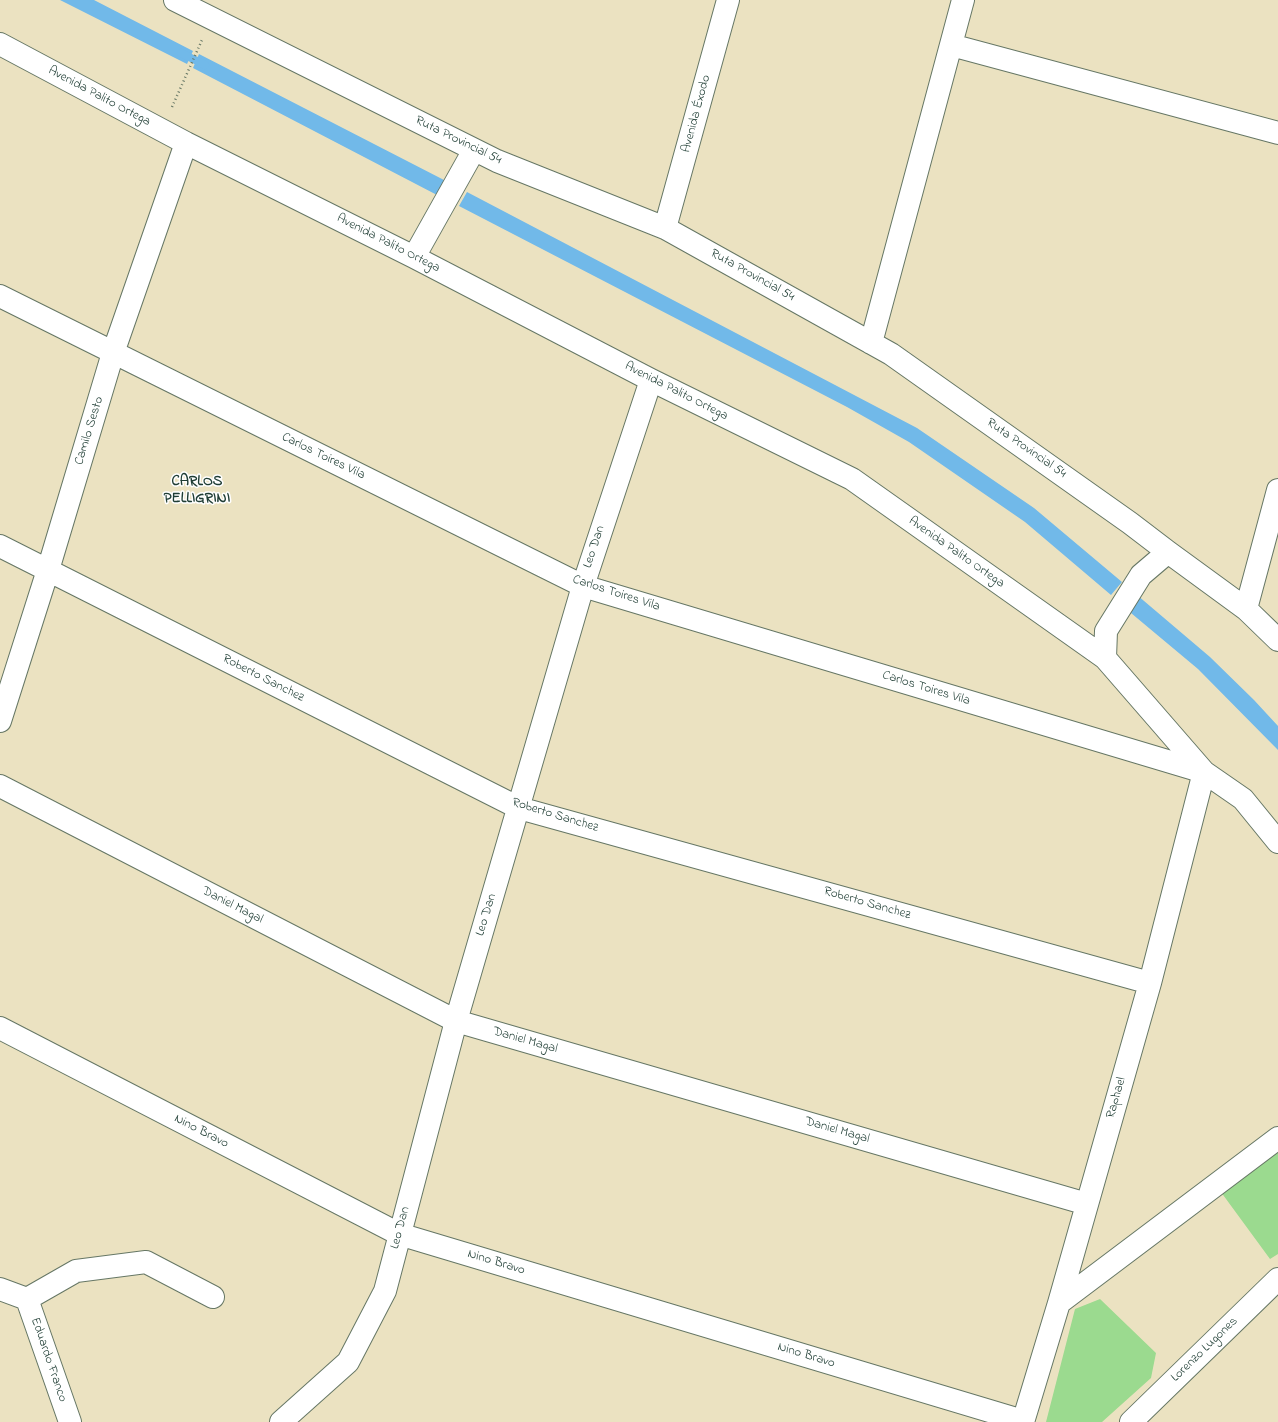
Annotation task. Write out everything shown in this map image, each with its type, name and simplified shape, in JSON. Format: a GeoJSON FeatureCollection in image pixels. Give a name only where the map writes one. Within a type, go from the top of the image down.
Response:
{"type":"FeatureCollection","features":[{"type":"Feature","properties":{"kind":"street","name":"Ruta Provincial 54"},"geometry":{"type":"LineString","coordinates":[[174,0],[497,161],[666,228],[891,354],[1111,509],[1246,609],[1278,640]]}},
{"type":"Feature","properties":{"kind":"street","name":"Avenida Éxodo"},"geometry":{"type":"LineString","coordinates":[[666,228],[728,0]]}},
{"type":"Feature","properties":{"kind":"street"},"geometry":{"type":"LineString","coordinates":[[871,343],[963,0]]}},
{"type":"Feature","properties":{"kind":"street","name":"Avenida Palito Ortega"},"geometry":{"type":"LineString","coordinates":[[0,44],[186,143],[414,257],[651,380],[852,479],[1105,658],[1204,772],[1243,799],[1278,842]]}},
{"type":"Feature","properties":{"kind":"street"},"geometry":{"type":"LineString","coordinates":[[951,45],[1278,133]]}},
{"type":"Feature","properties":{"kind":"street","name":"Camilo Sesto"},"geometry":{"type":"LineString","coordinates":[[0,721],[114,354],[186,143]]}},
{"type":"Feature","properties":{"kind":"street"},"geometry":{"type":"LineString","coordinates":[[414,257],[474,150]]}},
{"type":"Feature","properties":{"kind":"street","name":"Carlos Toires Vila"},"geometry":{"type":"LineString","coordinates":[[0,296],[583,586],[1204,772]]}},
{"type":"Feature","properties":{"kind":"street","name":"Leo Dan"},"geometry":{"type":"LineString","coordinates":[[281,1422],[348,1362],[385,1291],[456,1020],[583,586],[651,380]]}},
{"type":"Feature","properties":{"kind":"street"},"geometry":{"type":"LineString","coordinates":[[1246,609],[1278,490]]}},
{"type":"Feature","properties":{"kind":"street","name":"Roberto Sanchez"},"geometry":{"type":"LineString","coordinates":[[0,546],[519,808],[1150,983]]}},
{"type":"Feature","properties":{"kind":"street"},"geometry":{"type":"LineString","coordinates":[[1105,658],[1106,631],[1141,575],[1168,552]]}},
{"type":"Feature","properties":{"kind":"street","name":"Raphael"},"geometry":{"type":"LineString","coordinates":[[1023,1421],[1059,1303],[1150,983],[1204,772]]}},
{"type":"Feature","properties":{"kind":"street","name":"Daniel Magal"},"geometry":{"type":"LineString","coordinates":[[0,786],[456,1020],[1087,1204]]}},
{"type":"Feature","properties":{"kind":"street","name":"Nino Bravo"},"geometry":{"type":"LineString","coordinates":[[0,1028],[399,1234],[1023,1421]]}},
{"type":"Feature","properties":{"kind":"street"},"geometry":{"type":"LineString","coordinates":[[1059,1303],[1278,1138]]}},
{"type":"Feature","properties":{"kind":"street"},"geometry":{"type":"LineString","coordinates":[[0,1289],[27,1299],[76,1271],[146,1262],[213,1297]]}},
{"type":"Feature","properties":{"kind":"street","name":"Lorenzo Lugones"},"geometry":{"type":"LineString","coordinates":[[1139,1419],[1278,1279]]}},
{"type":"Feature","properties":{"kind":"street","name":"Eduardo Franco"},"geometry":{"type":"LineString","coordinates":[[27,1299],[70,1422]]}},
{"type":"Feature","properties":{"kind":"path"},"geometry":{"type":"LineString","coordinates":[[177,94],[201,43]]}},
{"type":"Feature","properties":{"kind":"green space"},"geometry":{"type":"Polygon","coordinates":[[[1278,1144],[1278,1254],[1270,1259],[1218,1188],[1278,1144]]]}},
{"type":"Feature","properties":{"kind":"green space"},"geometry":{"type":"Polygon","coordinates":[[[1100,1299],[1156,1353],[1151,1378],[1102,1422],[1046,1422],[1075,1309],[1100,1299]]]}},
{"type":"Feature","properties":{"kind":"water"},"geometry":{"type":"Polygon","coordinates":[[[60,0],[94,0],[193,51],[187,64],[60,0]]]}},
{"type":"Feature","properties":{"kind":"water"},"geometry":{"type":"Polygon","coordinates":[[[199,54],[444,180],[437,195],[193,68],[199,54]]]}},
{"type":"Feature","properties":{"kind":"water"},"geometry":{"type":"Polygon","coordinates":[[[467,192],[917,428],[1034,508],[1122,582],[1111,595],[1025,522],[909,442],[847,407],[459,206],[467,192]]]}},
{"type":"Feature","properties":{"kind":"water"},"geometry":{"type":"Polygon","coordinates":[[[1137,595],[1210,657],[1278,726],[1278,750],[1198,669],[1125,608],[1137,595]]]}},
{"type":"Feature","properties":{"kind":"waterway"},"geometry":{"type":"LineString","coordinates":[[181,53],[205,65]]}},
{"type":"Feature","properties":{"kind":"district","name":"CARLOS PELLIGRINI"},"geometry":{"type":"Point","coordinates":[197,492]}}]}
